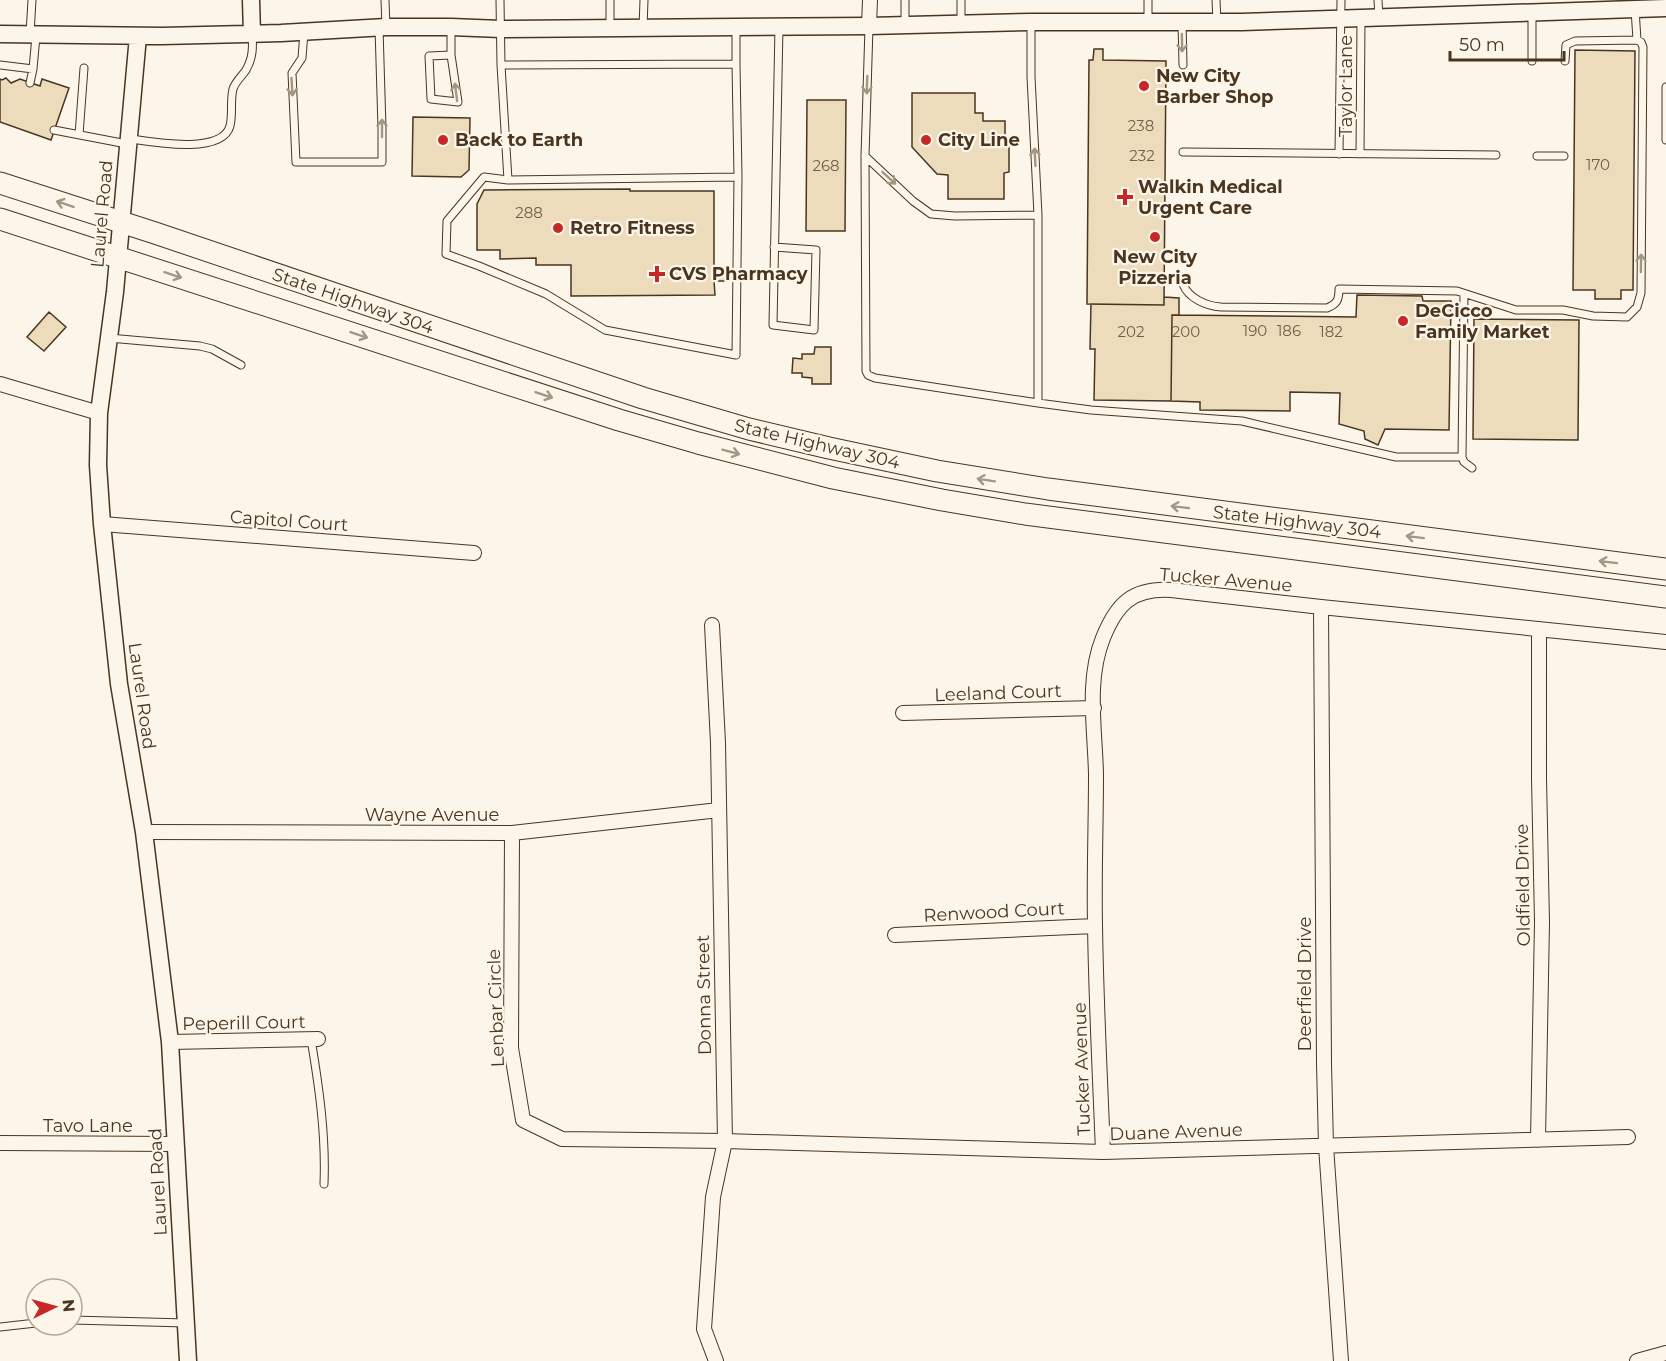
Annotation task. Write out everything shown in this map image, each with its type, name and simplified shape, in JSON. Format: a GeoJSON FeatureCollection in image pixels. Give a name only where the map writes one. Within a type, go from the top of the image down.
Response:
{"type":"FeatureCollection","features":[{"type":"Feature","properties":{"kind":"main road","name":"State Highway 304"},"geometry":{"type":"LineString","coordinates":[[0,183],[643,398],[749,429],[857,455],[956,475],[1067,492],[1666,569]]}},
{"type":"Feature","properties":{"kind":"main road","name":"State Highway 304"},"geometry":{"type":"LineString","coordinates":[[0,219],[628,423],[725,451],[833,478],[924,497],[1025,514],[1666,597]]}},
{"type":"Feature","properties":{"kind":"street"},"geometry":{"type":"LineString","coordinates":[[251,0],[252,34]]}},
{"type":"Feature","properties":{"kind":"street"},"geometry":{"type":"LineString","coordinates":[[869,26],[870,0]]}},
{"type":"Feature","properties":{"kind":"street"},"geometry":{"type":"LineString","coordinates":[[0,34],[138,36],[451,27],[501,29],[869,26],[1031,22],[1217,22],[1361,19],[1531,7],[1666,8]]}},
{"type":"Feature","properties":{"kind":"street","name":"Laurel Road"},"geometry":{"type":"LineString","coordinates":[[138,36],[118,257],[99,413],[98,465],[118,684],[144,832],[170,1042],[188,1361]]}},
{"type":"Feature","properties":{"kind":"street"},"geometry":{"type":"LineString","coordinates":[[0,384],[99,413]]}},
{"type":"Feature","properties":{"kind":"street","name":"Capitol Court"},"geometry":{"type":"LineString","coordinates":[[102,524],[474,553]]}},
{"type":"Feature","properties":{"kind":"street","name":"Tucker Avenue"},"geometry":{"type":"LineString","coordinates":[[1103,1152],[1095,926],[1095,671],[1103,639],[1122,605],[1137,594],[1171,590],[1666,642]]}},
{"type":"Feature","properties":{"kind":"street","name":"Deerfield Drive"},"geometry":{"type":"LineString","coordinates":[[1321,607],[1323,1052],[1326,1146],[1341,1361]]}},
{"type":"Feature","properties":{"kind":"street","name":"Donna Street"},"geometry":{"type":"LineString","coordinates":[[712,626],[718,743],[725,1141],[713,1197],[704,1329],[716,1361]]}},
{"type":"Feature","properties":{"kind":"street","name":"Oldfield Drive"},"geometry":{"type":"LineString","coordinates":[[1538,1140],[1542,922],[1539,629]]}},
{"type":"Feature","properties":{"kind":"street","name":"Leeland Court"},"geometry":{"type":"LineString","coordinates":[[903,713],[1094,708]]}},
{"type":"Feature","properties":{"kind":"street","name":"Wayne Avenue"},"geometry":{"type":"LineString","coordinates":[[144,832],[512,833],[719,810]]}},
{"type":"Feature","properties":{"kind":"street","name":"Lenbar Circle"},"geometry":{"type":"LineString","coordinates":[[512,833],[511,1048],[523,1120],[562,1139],[725,1141]]}},
{"type":"Feature","properties":{"kind":"street","name":"Renwood Court"},"geometry":{"type":"LineString","coordinates":[[895,935],[1095,926]]}},
{"type":"Feature","properties":{"kind":"street","name":"Peperill Court"},"geometry":{"type":"LineString","coordinates":[[170,1042],[314,1039]]}},
{"type":"Feature","properties":{"kind":"street","name":"Duane Avenue"},"geometry":{"type":"LineString","coordinates":[[725,1141],[1103,1152],[1628,1137]]}},
{"type":"Feature","properties":{"kind":"street","name":"Tavo Lane"},"geometry":{"type":"LineString","coordinates":[[0,1143],[176,1144]]}},
{"type":"Feature","properties":{"kind":"street"},"geometry":{"type":"LineString","coordinates":[[1637,1361],[1666,1353]]}},
{"type":"Feature","properties":{"kind":"lane"},"geometry":{"type":"LineString","coordinates":[[30,83],[33,69],[32,0]]}},
{"type":"Feature","properties":{"kind":"lane"},"geometry":{"type":"LineString","coordinates":[[304,32],[302,58],[292,73],[296,162],[382,162],[382,28],[385,0]]}},
{"type":"Feature","properties":{"kind":"lane"},"geometry":{"type":"LineString","coordinates":[[500,0],[501,65],[508,180]]}},
{"type":"Feature","properties":{"kind":"lane"},"geometry":{"type":"LineString","coordinates":[[610,0],[610,28]]}},
{"type":"Feature","properties":{"kind":"lane"},"geometry":{"type":"LineString","coordinates":[[643,28],[644,0]]}},
{"type":"Feature","properties":{"kind":"lane"},"geometry":{"type":"LineString","coordinates":[[905,0],[905,25]]}},
{"type":"Feature","properties":{"kind":"lane"},"geometry":{"type":"LineString","coordinates":[[961,0],[961,24]]}},
{"type":"Feature","properties":{"kind":"lane"},"geometry":{"type":"LineString","coordinates":[[1148,0],[1149,21]]}},
{"type":"Feature","properties":{"kind":"lane"},"geometry":{"type":"LineString","coordinates":[[1216,0],[1217,22]]}},
{"type":"Feature","properties":{"kind":"lane","name":"Taylor Lane"},"geometry":{"type":"LineString","coordinates":[[1339,154],[1341,0]]}},
{"type":"Feature","properties":{"kind":"lane"},"geometry":{"type":"LineString","coordinates":[[1378,0],[1379,18]]}},
{"type":"Feature","properties":{"kind":"lane"},"geometry":{"type":"LineString","coordinates":[[1624,6],[1636,39]]}},
{"type":"Feature","properties":{"kind":"lane"},"geometry":{"type":"LineString","coordinates":[[1531,7],[1532,61]]}},
{"type":"Feature","properties":{"kind":"lane","name":"Taylor Lane"},"geometry":{"type":"LineString","coordinates":[[1360,154],[1361,19]]}},
{"type":"Feature","properties":{"kind":"lane"},"geometry":{"type":"LineString","coordinates":[[1031,22],[1031,77],[1038,215],[1038,403]]}},
{"type":"Feature","properties":{"kind":"lane"},"geometry":{"type":"LineString","coordinates":[[1182,22],[1183,64]]}},
{"type":"Feature","properties":{"kind":"lane"},"geometry":{"type":"LineString","coordinates":[[869,26],[865,156],[866,371],[868,375],[875,378],[1091,410],[1242,421],[1396,457],[1462,457]]}},
{"type":"Feature","properties":{"kind":"lane"},"geometry":{"type":"LineString","coordinates":[[451,27],[451,55],[458,102],[431,99],[429,56],[451,55]]}},
{"type":"Feature","properties":{"kind":"lane"},"geometry":{"type":"LineString","coordinates":[[736,27],[738,177],[736,355],[605,330],[546,294],[446,254],[447,221],[484,177],[508,180],[738,177]]}},
{"type":"Feature","properties":{"kind":"lane"},"geometry":{"type":"LineString","coordinates":[[774,247],[816,250],[814,330],[773,325],[774,247],[779,27]]}},
{"type":"Feature","properties":{"kind":"lane"},"geometry":{"type":"LineString","coordinates":[[54,130],[79,135],[184,146],[219,138],[227,132],[230,125],[233,87],[247,68],[253,52],[252,34]]}},
{"type":"Feature","properties":{"kind":"lane"},"geometry":{"type":"LineString","coordinates":[[1183,284],[1185,290],[1205,304],[1221,307],[1327,308],[1338,301],[1339,289],[1457,291],[1516,310],[1563,310],[1593,316],[1628,316],[1637,307],[1641,293],[1643,47],[1636,39],[1575,40],[1566,45],[1565,61]]}},
{"type":"Feature","properties":{"kind":"lane"},"geometry":{"type":"LineString","coordinates":[[501,65],[736,64]]}},
{"type":"Feature","properties":{"kind":"lane"},"geometry":{"type":"LineString","coordinates":[[0,65],[33,69]]}},
{"type":"Feature","properties":{"kind":"lane"},"geometry":{"type":"LineString","coordinates":[[79,135],[84,68]]}},
{"type":"Feature","properties":{"kind":"lane"},"geometry":{"type":"LineString","coordinates":[[1666,87],[1666,140]]}},
{"type":"Feature","properties":{"kind":"lane"},"geometry":{"type":"LineString","coordinates":[[1183,152],[1496,155]]}},
{"type":"Feature","properties":{"kind":"lane"},"geometry":{"type":"LineString","coordinates":[[865,156],[913,201],[931,214],[999,217],[1038,215]]}},
{"type":"Feature","properties":{"kind":"lane"},"geometry":{"type":"LineString","coordinates":[[1537,156],[1564,156]]}},
{"type":"Feature","properties":{"kind":"lane"},"geometry":{"type":"LineString","coordinates":[[1464,294],[1462,457],[1464,462],[1472,468]]}},
{"type":"Feature","properties":{"kind":"lane"},"geometry":{"type":"LineString","coordinates":[[109,338],[200,345],[241,365]]}},
{"type":"Feature","properties":{"kind":"lane"},"geometry":{"type":"LineString","coordinates":[[314,1039],[321,1097],[325,1156],[324,1184]]}},
{"type":"Feature","properties":{"kind":"lane"},"geometry":{"type":"LineString","coordinates":[[84,1320],[186,1323]]}},
{"type":"Feature","properties":{"kind":"lane"},"geometry":{"type":"LineString","coordinates":[[0,1327],[24,1324]]}},
{"type":"Feature","properties":{"kind":"building"},"geometry":{"type":"Polygon","coordinates":[[[1094,49],[1103,49],[1103,60],[1166,61],[1164,305],[1087,304],[1089,60],[1093,60],[1094,49]]]}},
{"type":"Feature","properties":{"kind":"building"},"geometry":{"type":"Polygon","coordinates":[[[1575,50],[1635,51],[1633,290],[1621,290],[1621,299],[1595,299],[1595,290],[1573,290],[1575,50]]]}},
{"type":"Feature","properties":{"kind":"building"},"geometry":{"type":"Polygon","coordinates":[[[6,78],[11,83],[20,79],[40,86],[42,79],[69,88],[51,140],[0,122],[0,79],[6,78]]]}},
{"type":"Feature","properties":{"kind":"building"},"geometry":{"type":"Polygon","coordinates":[[[912,93],[975,93],[975,113],[983,113],[983,121],[1005,121],[1005,147],[1009,147],[1009,172],[1004,173],[1004,199],[948,199],[948,175],[937,174],[912,147],[912,93]]]}},
{"type":"Feature","properties":{"kind":"building"},"geometry":{"type":"Polygon","coordinates":[[[807,100],[846,100],[845,231],[806,231],[807,100]]]}},
{"type":"Feature","properties":{"kind":"building"},"geometry":{"type":"Polygon","coordinates":[[[413,117],[470,118],[469,170],[461,177],[412,176],[413,117]]]}},
{"type":"Feature","properties":{"kind":"building"},"geometry":{"type":"Polygon","coordinates":[[[630,189],[630,191],[714,191],[714,269],[725,269],[725,281],[714,281],[715,295],[571,296],[571,265],[536,265],[536,258],[500,259],[500,250],[477,250],[477,204],[484,190],[630,189]]]}},
{"type":"Feature","properties":{"kind":"building"},"geometry":{"type":"Polygon","coordinates":[[[1357,295],[1422,296],[1423,301],[1451,301],[1449,430],[1385,429],[1378,445],[1365,439],[1364,431],[1339,424],[1340,393],[1290,392],[1290,411],[1200,410],[1200,402],[1171,401],[1172,315],[1356,317],[1357,295]]]}},
{"type":"Feature","properties":{"kind":"building"},"geometry":{"type":"Polygon","coordinates":[[[1164,297],[1179,298],[1179,315],[1172,315],[1171,401],[1094,400],[1095,349],[1090,349],[1091,304],[1164,305],[1164,297]]]}},
{"type":"Feature","properties":{"kind":"building"},"geometry":{"type":"Polygon","coordinates":[[[49,312],[66,327],[44,351],[27,337],[49,312]]]}},
{"type":"Feature","properties":{"kind":"building"},"geometry":{"type":"Polygon","coordinates":[[[1474,319],[1579,320],[1578,440],[1473,439],[1474,319]]]}},
{"type":"Feature","properties":{"kind":"building"},"geometry":{"type":"Polygon","coordinates":[[[815,347],[831,347],[831,384],[812,384],[812,378],[802,377],[802,373],[792,373],[793,358],[802,359],[802,354],[814,354],[815,347]]]}},
{"type":"Feature","properties":{"kind":"place","name":"New City Barber Shop"},"geometry":{"type":"Point","coordinates":[1144,86]}},
{"type":"Feature","properties":{"kind":"place","name":"Back to Earth"},"geometry":{"type":"Point","coordinates":[443,140]}},
{"type":"Feature","properties":{"kind":"place","name":"City Line"},"geometry":{"type":"Point","coordinates":[926,140]}},
{"type":"Feature","properties":{"kind":"place","name":"Walkin Medical Urgent Care"},"geometry":{"type":"Point","coordinates":[1125,197]}},
{"type":"Feature","properties":{"kind":"place","name":"Retro Fitness"},"geometry":{"type":"Point","coordinates":[558,228]}},
{"type":"Feature","properties":{"kind":"place","name":"New City Pizzeria"},"geometry":{"type":"Point","coordinates":[1155,237]}},
{"type":"Feature","properties":{"kind":"place","name":"CVS Pharmacy"},"geometry":{"type":"Point","coordinates":[657,274]}},
{"type":"Feature","properties":{"kind":"place","name":"DeCicco Family Market"},"geometry":{"type":"Point","coordinates":[1403,321]}}]}
